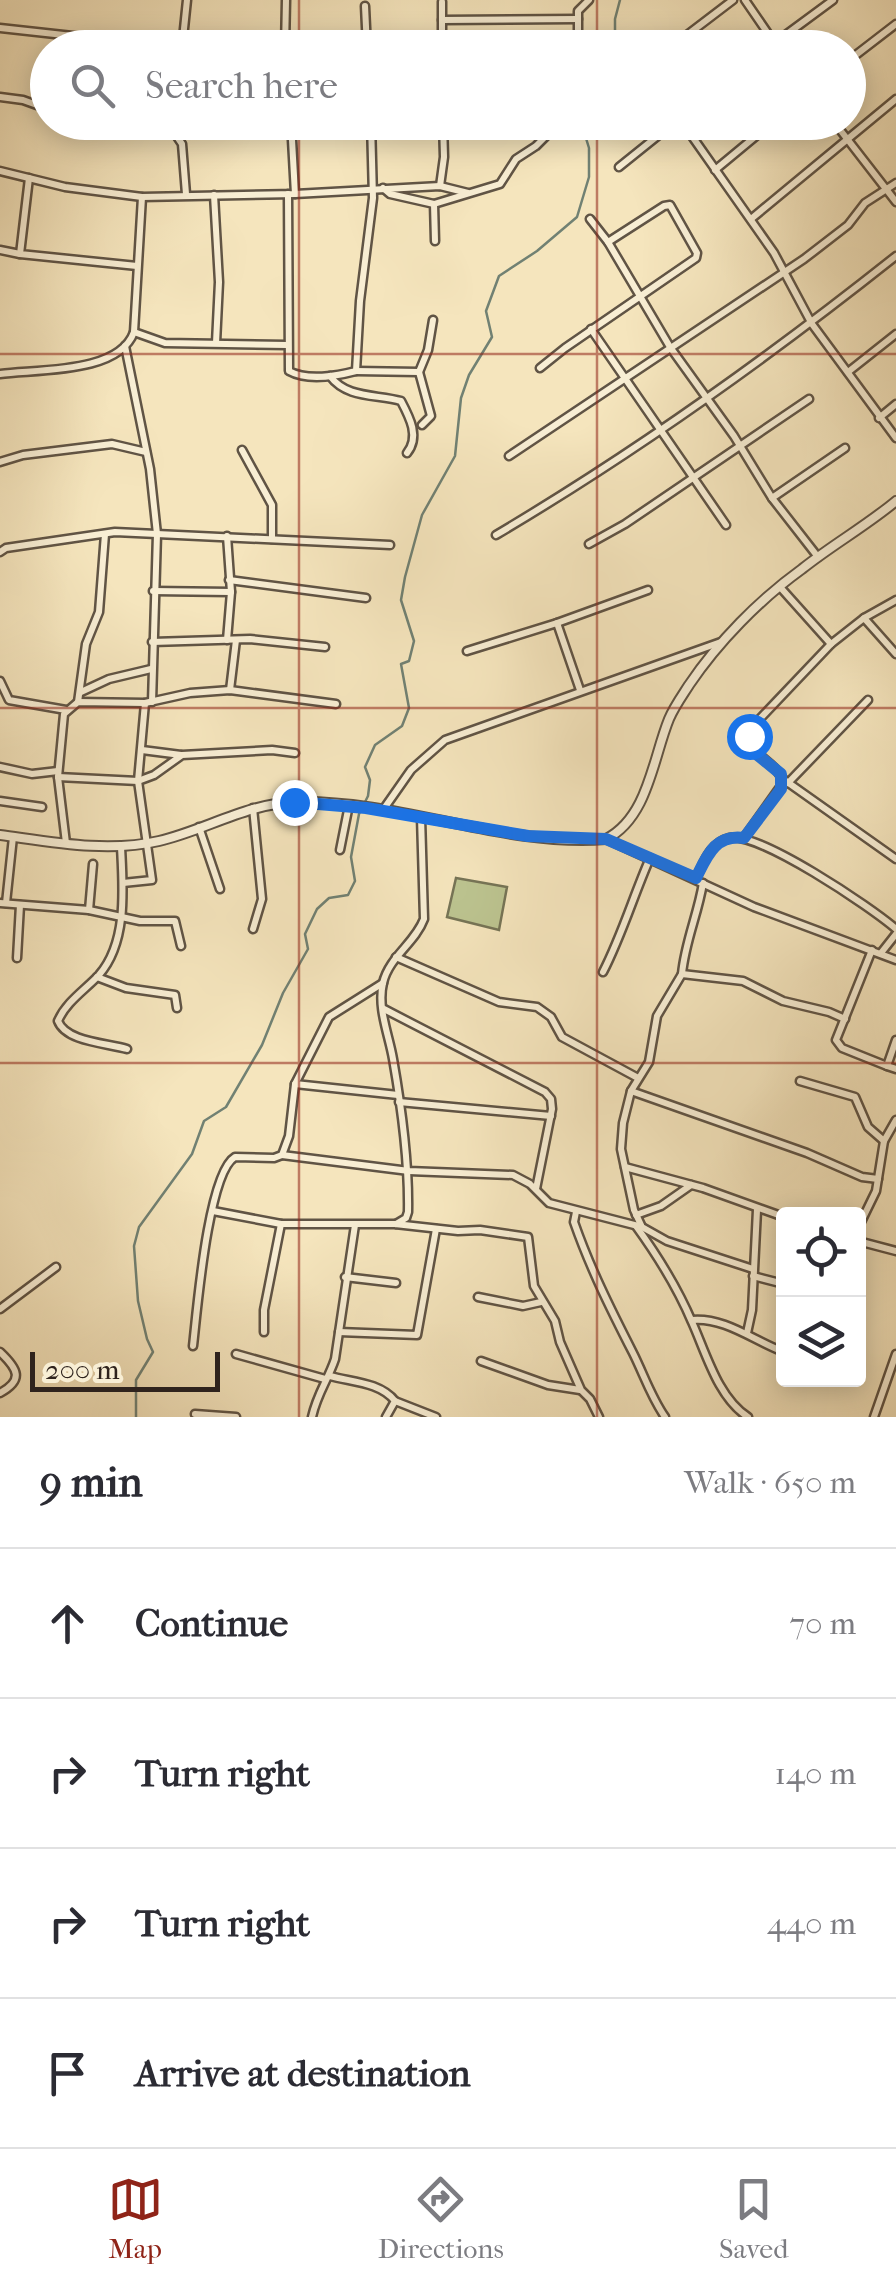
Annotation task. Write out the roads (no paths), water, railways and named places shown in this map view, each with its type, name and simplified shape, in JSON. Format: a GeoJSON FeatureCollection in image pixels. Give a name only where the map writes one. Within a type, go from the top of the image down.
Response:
{"type":"FeatureCollection","features":[{"type":"Feature","properties":{"kind":"street"},"geometry":{"type":"LineString","coordinates":[[184,30],[187,0]]}},
{"type":"Feature","properties":{"kind":"street"},"geometry":{"type":"LineString","coordinates":[[284,30],[286,0]]}},
{"type":"Feature","properties":{"kind":"street"},"geometry":{"type":"LineString","coordinates":[[578,30],[581,5],[589,0]]}},
{"type":"Feature","properties":{"kind":"street"},"geometry":{"type":"LineString","coordinates":[[694,30],[733,0]]}},
{"type":"Feature","properties":{"kind":"street"},"geometry":{"type":"LineString","coordinates":[[745,0],[764,30]]}},
{"type":"Feature","properties":{"kind":"street"},"geometry":{"type":"LineString","coordinates":[[795,30],[833,0]]}},
{"type":"Feature","properties":{"kind":"street"},"geometry":{"type":"LineString","coordinates":[[442,2],[442,30]]}},
{"type":"Feature","properties":{"kind":"street"},"geometry":{"type":"LineString","coordinates":[[365,6],[366,30]]}},
{"type":"Feature","properties":{"kind":"street"},"geometry":{"type":"LineString","coordinates":[[442,20],[578,19]]}},
{"type":"Feature","properties":{"kind":"street"},"geometry":{"type":"LineString","coordinates":[[866,48],[896,24]]}},
{"type":"Feature","properties":{"kind":"street"},"geometry":{"type":"LineString","coordinates":[[0,28],[30,31]]}},
{"type":"Feature","properties":{"kind":"street"},"geometry":{"type":"LineString","coordinates":[[0,97],[30,103]]}},
{"type":"Feature","properties":{"kind":"street"},"geometry":{"type":"LineString","coordinates":[[866,122],[896,99]]}},
{"type":"Feature","properties":{"kind":"street"},"geometry":{"type":"LineString","coordinates":[[179,140],[186,155],[186,194]]}},
{"type":"Feature","properties":{"kind":"street"},"geometry":{"type":"LineString","coordinates":[[291,140],[288,368],[292,373],[330,376],[356,371],[419,372]]}},
{"type":"Feature","properties":{"kind":"street"},"geometry":{"type":"LineString","coordinates":[[356,371],[360,301],[373,198],[378,187],[372,140]]}},
{"type":"Feature","properties":{"kind":"street"},"geometry":{"type":"LineString","coordinates":[[440,186],[444,140]]}},
{"type":"Feature","properties":{"kind":"street"},"geometry":{"type":"LineString","coordinates":[[378,187],[390,194],[434,204],[489,189],[500,184],[516,159],[542,140]]}},
{"type":"Feature","properties":{"kind":"street"},"geometry":{"type":"LineString","coordinates":[[620,167],[655,140]]}},
{"type":"Feature","properties":{"kind":"street"},"geometry":{"type":"LineString","coordinates":[[692,140],[751,219],[812,324],[896,438]]}},
{"type":"Feature","properties":{"kind":"street"},"geometry":{"type":"LineString","coordinates":[[714,170],[750,140]]}},
{"type":"Feature","properties":{"kind":"street"},"geometry":{"type":"LineString","coordinates":[[751,219],[843,140]]}},
{"type":"Feature","properties":{"kind":"street"},"geometry":{"type":"LineString","coordinates":[[845,140],[896,202]]}},
{"type":"Feature","properties":{"kind":"street"},"geometry":{"type":"LineString","coordinates":[[0,171],[65,187],[142,197],[440,186],[468,192]]}},
{"type":"Feature","properties":{"kind":"street"},"geometry":{"type":"LineString","coordinates":[[20,254],[29,178]]}},
{"type":"Feature","properties":{"kind":"street"},"geometry":{"type":"LineString","coordinates":[[508,456],[784,273],[848,225],[865,203],[896,182]]}},
{"type":"Feature","properties":{"kind":"street"},"geometry":{"type":"LineString","coordinates":[[373,198],[402,187]]}},
{"type":"Feature","properties":{"kind":"street"},"geometry":{"type":"LineString","coordinates":[[214,194],[219,282],[216,344]]}},
{"type":"Feature","properties":{"kind":"street"},"geometry":{"type":"LineString","coordinates":[[123,884],[152,882],[138,780],[152,669],[157,534],[128,344],[134,332],[142,197]]}},
{"type":"Feature","properties":{"kind":"street"},"geometry":{"type":"LineString","coordinates":[[434,204],[435,241]]}},
{"type":"Feature","properties":{"kind":"street"},"geometry":{"type":"LineString","coordinates":[[540,368],[696,258],[696,248],[670,206],[664,206],[608,242]]}},
{"type":"Feature","properties":{"kind":"street"},"geometry":{"type":"LineString","coordinates":[[590,219],[608,242],[670,347],[772,498],[818,557]]}},
{"type":"Feature","properties":{"kind":"street"},"geometry":{"type":"LineString","coordinates":[[0,250],[137,266]]}},
{"type":"Feature","properties":{"kind":"street"},"geometry":{"type":"LineString","coordinates":[[496,535],[567,493],[812,324],[896,256]]}},
{"type":"Feature","properties":{"kind":"street"},"geometry":{"type":"LineString","coordinates":[[422,425],[430,416],[430,409],[419,372],[433,320]]}},
{"type":"Feature","properties":{"kind":"street"},"geometry":{"type":"LineString","coordinates":[[592,329],[726,525]]}},
{"type":"Feature","properties":{"kind":"street"},"geometry":{"type":"LineString","coordinates":[[134,332],[165,342],[288,345]]}},
{"type":"Feature","properties":{"kind":"street"},"geometry":{"type":"LineString","coordinates":[[848,372],[896,334]]}},
{"type":"Feature","properties":{"kind":"street"},"geometry":{"type":"LineString","coordinates":[[0,374],[96,363],[128,344],[148,339]]}},
{"type":"Feature","properties":{"kind":"street"},"geometry":{"type":"LineString","coordinates":[[330,376],[342,387],[365,396],[402,403],[414,436],[408,453]]}},
{"type":"Feature","properties":{"kind":"street"},"geometry":{"type":"LineString","coordinates":[[589,544],[808,399]]}},
{"type":"Feature","properties":{"kind":"street"},"geometry":{"type":"LineString","coordinates":[[878,418],[896,404]]}},
{"type":"Feature","properties":{"kind":"street"},"geometry":{"type":"LineString","coordinates":[[0,462],[24,455],[112,444],[146,452]]}},
{"type":"Feature","properties":{"kind":"street"},"geometry":{"type":"LineString","coordinates":[[772,498],[845,448]]}},
{"type":"Feature","properties":{"kind":"street"},"geometry":{"type":"LineString","coordinates":[[242,450],[272,505],[272,538]]}},
{"type":"Feature","properties":{"kind":"street"},"geometry":{"type":"LineString","coordinates":[[606,839],[617,834],[632,816],[643,797],[674,709],[724,641],[780,587],[896,501]]}},
{"type":"Feature","properties":{"kind":"street"},"geometry":{"type":"LineString","coordinates":[[2,548],[104,534],[227,536],[390,546]]}},
{"type":"Feature","properties":{"kind":"street"},"geometry":{"type":"LineString","coordinates":[[79,697],[86,644],[99,612],[104,534]]}},
{"type":"Feature","properties":{"kind":"street"},"geometry":{"type":"LineString","coordinates":[[227,536],[230,690]]}},
{"type":"Feature","properties":{"kind":"street"},"geometry":{"type":"LineString","coordinates":[[228,580],[366,598]]}},
{"type":"Feature","properties":{"kind":"street"},"geometry":{"type":"LineString","coordinates":[[780,587],[832,644]]}},
{"type":"Feature","properties":{"kind":"street"},"geometry":{"type":"LineString","coordinates":[[467,651],[648,590]]}},
{"type":"Feature","properties":{"kind":"street"},"geometry":{"type":"LineString","coordinates":[[154,591],[231,592]]}},
{"type":"Feature","properties":{"kind":"street"},"geometry":{"type":"LineString","coordinates":[[896,600],[864,618],[832,644],[750,732],[754,752],[785,780],[896,859]]}},
{"type":"Feature","properties":{"kind":"street"},"geometry":{"type":"LineString","coordinates":[[864,618],[896,654]]}},
{"type":"Feature","properties":{"kind":"street"},"geometry":{"type":"LineString","coordinates":[[557,623],[580,690]]}},
{"type":"Feature","properties":{"kind":"street"},"geometry":{"type":"LineString","coordinates":[[152,642],[267,640],[324,647]]}},
{"type":"Feature","properties":{"kind":"street"},"geometry":{"type":"LineString","coordinates":[[382,811],[411,770],[445,740],[724,641]]}},
{"type":"Feature","properties":{"kind":"street"},"geometry":{"type":"LineString","coordinates":[[66,843],[58,774],[66,710],[109,679],[152,669]]}},
{"type":"Feature","properties":{"kind":"street"},"geometry":{"type":"LineString","coordinates":[[0,681],[9,700],[66,710]]}},
{"type":"Feature","properties":{"kind":"street"},"geometry":{"type":"LineString","coordinates":[[79,697],[148,703],[190,693],[230,690],[336,704]]}},
{"type":"Feature","properties":{"kind":"street"},"geometry":{"type":"LineString","coordinates":[[744,838],[785,780],[868,700]]}},
{"type":"Feature","properties":{"kind":"street"},"geometry":{"type":"LineString","coordinates":[[142,750],[182,755],[272,750],[295,753]]}},
{"type":"Feature","properties":{"kind":"street"},"geometry":{"type":"LineString","coordinates":[[0,767],[32,774],[138,780],[154,775],[182,755]]}},
{"type":"Feature","properties":{"kind":"street"},"geometry":{"type":"LineString","coordinates":[[0,801],[42,806]]}},
{"type":"Feature","properties":{"kind":"street"},"geometry":{"type":"LineString","coordinates":[[0,836],[122,847],[149,843],[253,808],[294,802],[358,807],[528,836],[606,839],[754,907],[896,960]]}},
{"type":"Feature","properties":{"kind":"street"},"geometry":{"type":"LineString","coordinates":[[340,850],[358,807]]}},
{"type":"Feature","properties":{"kind":"street"},"geometry":{"type":"LineString","coordinates":[[253,808],[262,899],[253,929]]}},
{"type":"Feature","properties":{"kind":"street"},"geometry":{"type":"LineString","coordinates":[[396,1224],[408,1212],[409,1171],[383,1009],[383,983],[396,957],[420,930],[424,919],[421,817]]}},
{"type":"Feature","properties":{"kind":"street"},"geometry":{"type":"LineString","coordinates":[[199,827],[220,889]]}},
{"type":"Feature","properties":{"kind":"street"},"geometry":{"type":"LineString","coordinates":[[14,837],[3,903],[88,910],[140,922],[174,921],[181,946]]}},
{"type":"Feature","properties":{"kind":"street"},"geometry":{"type":"LineString","coordinates":[[748,1417],[735,1407],[715,1374],[692,1320],[634,1225],[621,1135],[631,1092],[650,1062],[657,1016],[682,974],[685,947],[699,908],[700,880],[714,846],[731,837],[744,838],[792,861],[896,931],[881,953]]}},
{"type":"Feature","properties":{"kind":"street"},"geometry":{"type":"LineString","coordinates":[[122,847],[121,917],[112,952],[97,976],[64,1008],[58,1026],[71,1035],[127,1049]]}},
{"type":"Feature","properties":{"kind":"street"},"geometry":{"type":"LineString","coordinates":[[603,972],[627,924],[650,858]]}},
{"type":"Feature","properties":{"kind":"street"},"geometry":{"type":"LineString","coordinates":[[88,910],[93,864]]}},
{"type":"Feature","properties":{"kind":"street"},"geometry":{"type":"LineString","coordinates":[[16,958],[20,905]]}},
{"type":"Feature","properties":{"kind":"street"},"geometry":{"type":"LineString","coordinates":[[872,950],[836,1040],[842,1048],[892,1067],[896,1040]]}},
{"type":"Feature","properties":{"kind":"street"},"geometry":{"type":"LineString","coordinates":[[396,957],[499,1002],[537,1007],[551,1017],[562,1037],[638,1078]]}},
{"type":"Feature","properties":{"kind":"street"},"geometry":{"type":"LineString","coordinates":[[682,974],[743,982],[784,1001],[845,1019]]}},
{"type":"Feature","properties":{"kind":"street"},"geometry":{"type":"LineString","coordinates":[[97,976],[126,988],[175,995],[177,1008]]}},
{"type":"Feature","properties":{"kind":"street"},"geometry":{"type":"LineString","coordinates":[[282,1155],[289,1136],[295,1084],[329,1017],[383,983]]}},
{"type":"Feature","properties":{"kind":"street"},"geometry":{"type":"LineString","coordinates":[[383,1009],[545,1092],[553,1103],[536,1191]]}},
{"type":"Feature","properties":{"kind":"street"},"geometry":{"type":"LineString","coordinates":[[800,1081],[855,1097],[868,1127],[884,1141]]}},
{"type":"Feature","properties":{"kind":"street"},"geometry":{"type":"LineString","coordinates":[[295,1084],[551,1116]]}},
{"type":"Feature","properties":{"kind":"street"},"geometry":{"type":"LineString","coordinates":[[631,1092],[878,1180]]}},
{"type":"Feature","properties":{"kind":"street"},"geometry":{"type":"LineString","coordinates":[[866,1214],[878,1180],[884,1141],[896,1120]]}},
{"type":"Feature","properties":{"kind":"street"},"geometry":{"type":"LineString","coordinates":[[193,1346],[207,1235],[224,1167],[230,1159],[241,1156],[282,1155],[409,1171],[512,1175],[523,1178],[549,1203],[634,1225],[776,1281]]}},
{"type":"Feature","properties":{"kind":"street"},"geometry":{"type":"LineString","coordinates":[[625,1167],[776,1215]]}},
{"type":"Feature","properties":{"kind":"street"},"geometry":{"type":"LineString","coordinates":[[635,1212],[661,1206],[691,1185]]}},
{"type":"Feature","properties":{"kind":"street"},"geometry":{"type":"LineString","coordinates":[[747,1333],[752,1310],[757,1210]]}},
{"type":"Feature","properties":{"kind":"street"},"geometry":{"type":"LineString","coordinates":[[213,1211],[281,1224],[396,1224],[528,1238],[530,1269],[541,1302],[555,1321],[581,1390],[599,1417]]}},
{"type":"Feature","properties":{"kind":"street"},"geometry":{"type":"LineString","coordinates":[[576,1212],[574,1222],[600,1291],[650,1395],[665,1417]]}},
{"type":"Feature","properties":{"kind":"street"},"geometry":{"type":"LineString","coordinates":[[634,1225],[635,1212]]}},
{"type":"Feature","properties":{"kind":"street"},"geometry":{"type":"LineString","coordinates":[[264,1332],[264,1310],[281,1224]]}},
{"type":"Feature","properties":{"kind":"street"},"geometry":{"type":"LineString","coordinates":[[311,1417],[339,1332],[355,1224]]}},
{"type":"Feature","properties":{"kind":"street"},"geometry":{"type":"LineString","coordinates":[[339,1332],[417,1335],[436,1229]]}},
{"type":"Feature","properties":{"kind":"street"},"geometry":{"type":"LineString","coordinates":[[866,1243],[896,1251]]}},
{"type":"Feature","properties":{"kind":"street"},"geometry":{"type":"LineString","coordinates":[[0,1309],[56,1267]]}},
{"type":"Feature","properties":{"kind":"street"},"geometry":{"type":"LineString","coordinates":[[345,1277],[396,1283]]}},
{"type":"Feature","properties":{"kind":"street"},"geometry":{"type":"LineString","coordinates":[[478,1296],[523,1306],[541,1302]]}},
{"type":"Feature","properties":{"kind":"street"},"geometry":{"type":"LineString","coordinates":[[692,1320],[706,1320],[747,1333],[776,1348]]}},
{"type":"Feature","properties":{"kind":"street"},"geometry":{"type":"LineString","coordinates":[[0,1352],[12,1364],[16,1380],[0,1394]]}},
{"type":"Feature","properties":{"kind":"street"},"geometry":{"type":"LineString","coordinates":[[236,1354],[376,1387],[395,1401],[436,1417]]}},
{"type":"Feature","properties":{"kind":"street"},"geometry":{"type":"LineString","coordinates":[[874,1417],[896,1354]]}},
{"type":"Feature","properties":{"kind":"street"},"geometry":{"type":"LineString","coordinates":[[481,1361],[548,1385],[581,1390]]}},
{"type":"Feature","properties":{"kind":"street"},"geometry":{"type":"LineString","coordinates":[[386,1417],[395,1401]]}},
{"type":"Feature","properties":{"kind":"street"},"geometry":{"type":"LineString","coordinates":[[195,1414],[236,1417]]}},
{"type":"Feature","properties":{"kind":"waterway"},"geometry":{"type":"LineString","coordinates":[[615,30],[620,0]]}},
{"type":"Feature","properties":{"kind":"waterway"},"geometry":{"type":"LineString","coordinates":[[136,1417],[136,1380],[153,1352],[138,1301],[134,1246],[139,1227],[192,1154],[204,1121],[226,1107],[262,1045],[283,993],[308,949],[305,934],[317,909],[329,898],[348,895],[355,881],[351,857],[370,780],[365,767],[375,745],[402,726],[409,708],[401,664],[409,661],[414,641],[401,600],[422,515],[455,456],[461,398],[469,375],[492,337],[486,311],[499,276],[577,217],[589,177],[587,140]]}}]}
